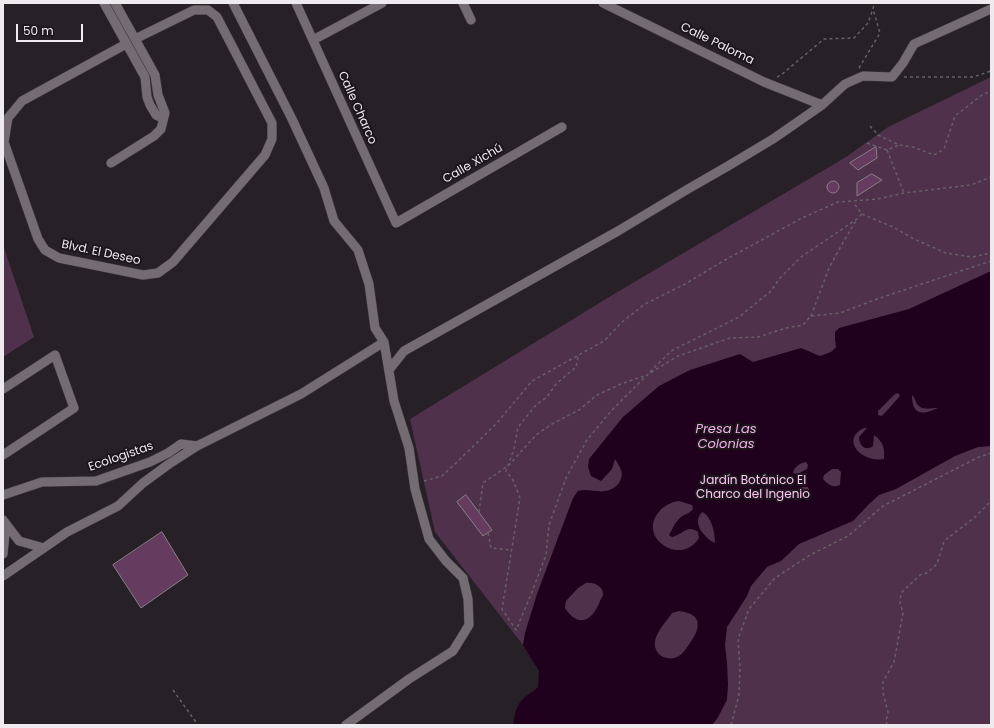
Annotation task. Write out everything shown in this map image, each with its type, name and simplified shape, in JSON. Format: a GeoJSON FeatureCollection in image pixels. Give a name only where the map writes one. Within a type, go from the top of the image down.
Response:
{"type":"FeatureCollection","features":[{"type":"Feature","properties":{"kind":"street"},"geometry":{"type":"LineString","coordinates":[[104,3],[145,77],[147,97],[150,105],[156,115],[163,118]]}},
{"type":"Feature","properties":{"kind":"street"},"geometry":{"type":"LineString","coordinates":[[111,163],[154,136],[161,129],[165,112],[158,95],[155,75],[115,3]]}},
{"type":"Feature","properties":{"kind":"street"},"geometry":{"type":"LineString","coordinates":[[233,3],[292,119],[324,188],[334,221],[358,250],[370,284],[375,328],[384,342],[394,401],[409,448],[415,489],[429,539],[446,561],[463,578],[468,599],[469,624],[453,651],[409,679],[346,725]]}},
{"type":"Feature","properties":{"kind":"street","name":"Calle Charco"},"geometry":{"type":"LineString","coordinates":[[296,3],[396,223]]}},
{"type":"Feature","properties":{"kind":"street"},"geometry":{"type":"LineString","coordinates":[[313,40],[382,3]]}},
{"type":"Feature","properties":{"kind":"street"},"geometry":{"type":"LineString","coordinates":[[463,3],[471,20]]}},
{"type":"Feature","properties":{"kind":"street","name":"Calle Paloma"},"geometry":{"type":"LineString","coordinates":[[603,3],[764,82],[822,105]]}},
{"type":"Feature","properties":{"kind":"street"},"geometry":{"type":"LineString","coordinates":[[389,370],[404,351],[618,231],[772,139],[822,105],[845,84],[863,76],[892,77],[903,64],[914,44],[991,9]]}},
{"type":"Feature","properties":{"kind":"street","name":"Blvd. El Deseo"},"geometry":{"type":"LineString","coordinates":[[126,44],[22,101],[8,118],[4,142],[38,239],[45,250],[59,258],[143,275],[158,272],[173,262],[265,155],[272,139],[272,123],[217,17],[208,10],[194,10],[135,39]]}},
{"type":"Feature","properties":{"kind":"street","name":"Calle Xichú"},"geometry":{"type":"LineString","coordinates":[[396,223],[562,127]]}},
{"type":"Feature","properties":{"kind":"street"},"geometry":{"type":"LineString","coordinates":[[3,576],[67,532],[118,506],[143,483],[197,446],[301,394],[384,342]]}},
{"type":"Feature","properties":{"kind":"street"},"geometry":{"type":"LineString","coordinates":[[3,389],[55,355],[74,408],[3,455]]}},
{"type":"Feature","properties":{"kind":"street","name":"Ecologistas"},"geometry":{"type":"LineString","coordinates":[[3,495],[42,482],[96,481],[150,462],[168,453],[181,444],[197,446]]}},
{"type":"Feature","properties":{"kind":"street"},"geometry":{"type":"LineString","coordinates":[[5,522],[19,541],[44,548]]}},
{"type":"Feature","properties":{"kind":"street"},"geometry":{"type":"LineString","coordinates":[[3,554],[5,522]]}},
{"type":"Feature","properties":{"kind":"path"},"geometry":{"type":"LineString","coordinates":[[764,82],[781,75],[824,40],[854,38],[868,23],[874,3]]}},
{"type":"Feature","properties":{"kind":"path"},"geometry":{"type":"LineString","coordinates":[[851,81],[880,33],[873,9]]}},
{"type":"Feature","properties":{"kind":"path"},"geometry":{"type":"LineString","coordinates":[[892,77],[973,77],[991,72]]}},
{"type":"Feature","properties":{"kind":"path"},"geometry":{"type":"LineString","coordinates":[[870,126],[878,135],[899,145],[913,147],[934,155],[944,149],[955,116],[982,95],[991,91]]}},
{"type":"Feature","properties":{"kind":"path"},"geometry":{"type":"LineString","coordinates":[[868,143],[886,150],[899,145]]}},
{"type":"Feature","properties":{"kind":"path"},"geometry":{"type":"LineString","coordinates":[[886,150],[904,193]]}},
{"type":"Feature","properties":{"kind":"path"},"geometry":{"type":"LineString","coordinates":[[415,489],[424,481],[442,476],[498,423],[532,382],[604,341],[622,322],[645,304],[685,284],[800,219],[838,202],[878,199],[904,193],[971,184],[991,177]]}},
{"type":"Feature","properties":{"kind":"path"},"geometry":{"type":"LineString","coordinates":[[853,201],[862,214],[893,227],[946,253],[972,257],[991,253]]}},
{"type":"Feature","properties":{"kind":"path"},"geometry":{"type":"LineString","coordinates":[[479,512],[483,484],[509,465],[536,435],[552,424],[579,410],[597,395],[621,384],[647,375],[678,356],[707,345],[730,338],[758,337],[786,328],[803,325],[811,316],[829,268],[844,238],[862,214]]}},
{"type":"Feature","properties":{"kind":"path"},"geometry":{"type":"LineString","coordinates":[[578,357],[576,367],[556,384],[547,397],[536,405],[518,427],[514,449],[506,471],[513,480],[520,498],[502,609],[516,630],[546,554],[549,525],[566,478],[587,440],[611,411],[671,351],[739,317],[770,291],[801,257],[857,219]]}},
{"type":"Feature","properties":{"kind":"path"},"geometry":{"type":"LineString","coordinates":[[811,316],[840,313],[991,261]]}},
{"type":"Feature","properties":{"kind":"path"},"geometry":{"type":"LineString","coordinates":[[731,725],[739,695],[740,669],[738,639],[749,610],[775,578],[810,555],[848,536],[883,506],[979,457],[991,453]]}},
{"type":"Feature","properties":{"kind":"path"},"geometry":{"type":"LineString","coordinates":[[887,725],[886,721],[888,712],[883,694],[883,682],[894,662],[902,613],[900,603],[901,593],[920,575],[926,573],[936,565],[944,541],[975,518],[991,501]]}},
{"type":"Feature","properties":{"kind":"path"},"geometry":{"type":"LineString","coordinates":[[488,533],[491,548],[511,550]]}},
{"type":"Feature","properties":{"kind":"path"},"geometry":{"type":"LineString","coordinates":[[173,690],[198,725]]}},
{"type":"Feature","properties":{"kind":"green space","name":"Jardín Botánico El Charco del Ingenio"},"geometry":{"type":"Polygon","coordinates":[[[991,77],[991,725],[588,725],[435,532],[410,419],[614,294],[846,157],[888,127],[991,77]]]}},
{"type":"Feature","properties":{"kind":"green space"},"geometry":{"type":"Polygon","coordinates":[[[3,245],[34,337],[3,357],[3,245]]]}},
{"type":"Feature","properties":{"kind":"water","name":"Presa Las Colonias"},"geometry":{"type":"Polygon","coordinates":[[[991,271],[991,446],[978,447],[955,456],[896,489],[879,495],[853,521],[799,544],[781,561],[767,567],[751,586],[747,596],[727,627],[725,645],[728,684],[727,700],[717,719],[712,725],[513,725],[518,706],[525,697],[538,687],[539,671],[523,645],[525,633],[537,594],[573,498],[578,491],[605,491],[615,487],[621,480],[622,473],[615,459],[612,469],[601,481],[591,476],[588,467],[589,459],[623,417],[659,386],[690,370],[740,354],[753,362],[801,348],[820,356],[831,352],[836,347],[835,332],[839,328],[909,309],[991,271]],[[898,393],[895,394],[878,411],[878,415],[883,415],[900,396],[898,393]],[[912,395],[914,407],[919,412],[928,412],[938,408],[921,408],[912,395]],[[864,428],[857,433],[854,438],[856,449],[861,454],[876,459],[884,459],[883,446],[880,440],[874,435],[873,446],[870,448],[865,448],[861,445],[859,437],[867,428],[864,428]],[[806,462],[796,467],[793,473],[798,474],[807,469],[808,465],[806,462]],[[832,469],[824,475],[823,479],[833,486],[840,485],[841,472],[838,469],[832,469]],[[802,487],[792,495],[793,499],[796,500],[808,493],[808,487],[802,487]],[[679,501],[665,506],[658,513],[653,522],[653,532],[657,540],[664,546],[682,550],[691,546],[699,538],[698,532],[691,529],[676,536],[672,537],[669,535],[679,519],[693,509],[692,505],[679,501]],[[703,512],[699,516],[698,525],[703,534],[715,543],[714,530],[709,518],[703,512]],[[586,583],[578,588],[566,601],[565,608],[575,618],[584,620],[589,618],[597,608],[603,595],[601,588],[591,583],[586,583]],[[679,611],[672,613],[659,632],[655,642],[655,648],[658,653],[664,657],[675,658],[682,654],[686,649],[695,634],[698,624],[693,615],[679,611]]]}},
{"type":"Feature","properties":{"kind":"building"},"geometry":{"type":"Polygon","coordinates":[[[876,147],[877,158],[858,170],[850,163],[876,147]]]}},
{"type":"Feature","properties":{"kind":"building"},"geometry":{"type":"Polygon","coordinates":[[[872,174],[882,180],[857,196],[857,183],[872,174]]]}},
{"type":"Feature","properties":{"kind":"building"},"geometry":{"type":"Polygon","coordinates":[[[835,181],[838,182],[838,192],[831,193],[828,192],[827,185],[828,182],[835,181]]]}},
{"type":"Feature","properties":{"kind":"building"},"geometry":{"type":"Polygon","coordinates":[[[466,495],[492,530],[483,536],[457,502],[466,495]]]}},
{"type":"Feature","properties":{"kind":"building"},"geometry":{"type":"Polygon","coordinates":[[[162,532],[188,575],[141,608],[113,565],[162,532]]]}}]}
